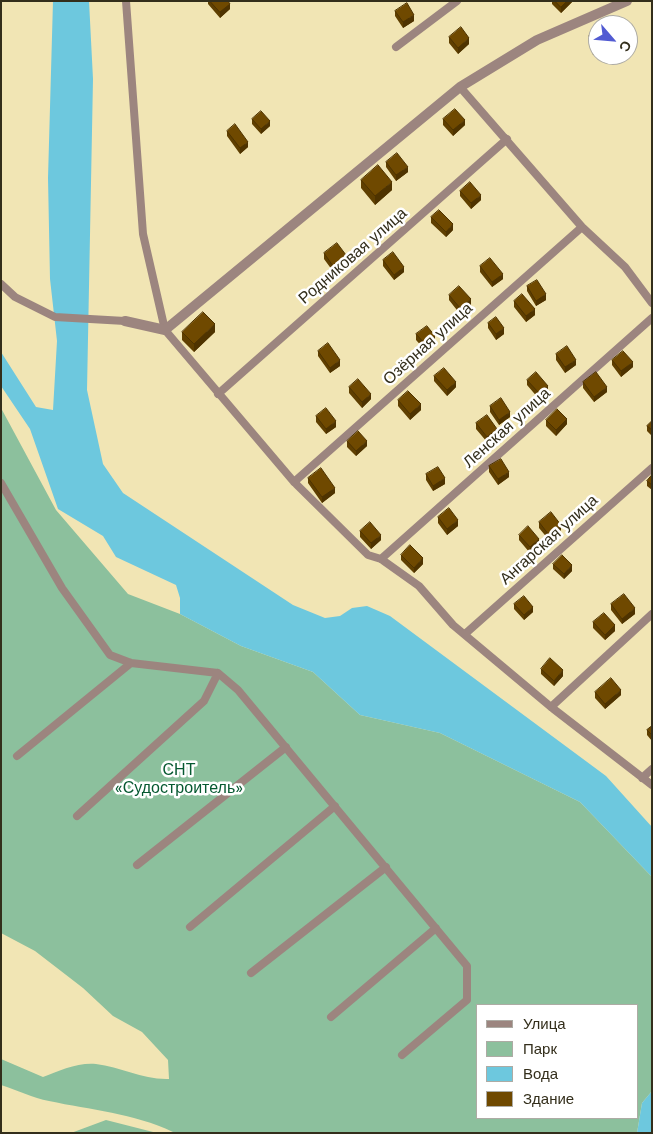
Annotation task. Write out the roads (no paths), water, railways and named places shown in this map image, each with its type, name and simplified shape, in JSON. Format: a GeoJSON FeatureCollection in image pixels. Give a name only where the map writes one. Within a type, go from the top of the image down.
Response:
{"type":"FeatureCollection","features":[{"type":"Feature","properties":{"kind":"street"},"geometry":{"type":"LineString","coordinates":[[126,1],[143,234],[165,330],[294,482],[368,555],[381,559],[419,586],[453,625],[551,707],[652,785]]}},
{"type":"Feature","properties":{"kind":"street"},"geometry":{"type":"LineString","coordinates":[[396,47],[457,1]]}},
{"type":"Feature","properties":{"kind":"street"},"geometry":{"type":"LineString","coordinates":[[165,330],[460,87],[537,40],[627,1]]}},
{"type":"Feature","properties":{"kind":"street"},"geometry":{"type":"LineString","coordinates":[[460,87],[582,227],[625,267],[652,303]]}},
{"type":"Feature","properties":{"kind":"street","name":"Родниковая улица"},"geometry":{"type":"LineString","coordinates":[[218,394],[507,139]]}},
{"type":"Feature","properties":{"kind":"street","name":"Озёрная улица"},"geometry":{"type":"LineString","coordinates":[[294,482],[582,227]]}},
{"type":"Feature","properties":{"kind":"street"},"geometry":{"type":"LineString","coordinates":[[1,284],[15,297],[55,317],[125,322],[165,330]]}},
{"type":"Feature","properties":{"kind":"street","name":"Ленская улица"},"geometry":{"type":"LineString","coordinates":[[381,559],[652,318]]}},
{"type":"Feature","properties":{"kind":"street","name":"Ангарская улица"},"geometry":{"type":"LineString","coordinates":[[465,634],[652,468]]}},
{"type":"Feature","properties":{"kind":"street"},"geometry":{"type":"LineString","coordinates":[[1,483],[62,588],[110,655],[131,663],[218,673],[238,690],[467,966],[466,1000],[402,1055]]}},
{"type":"Feature","properties":{"kind":"street"},"geometry":{"type":"LineString","coordinates":[[551,707],[652,614]]}},
{"type":"Feature","properties":{"kind":"street"},"geometry":{"type":"LineString","coordinates":[[17,756],[131,663]]}},
{"type":"Feature","properties":{"kind":"street"},"geometry":{"type":"LineString","coordinates":[[77,816],[204,701],[218,673]]}},
{"type":"Feature","properties":{"kind":"street"},"geometry":{"type":"LineString","coordinates":[[137,865],[286,747]]}},
{"type":"Feature","properties":{"kind":"street"},"geometry":{"type":"LineString","coordinates":[[642,778],[652,769]]}},
{"type":"Feature","properties":{"kind":"street"},"geometry":{"type":"LineString","coordinates":[[190,926],[335,806]]}},
{"type":"Feature","properties":{"kind":"street"},"geometry":{"type":"LineString","coordinates":[[251,973],[386,867]]}},
{"type":"Feature","properties":{"kind":"street"},"geometry":{"type":"LineString","coordinates":[[331,1017],[436,928]]}},
{"type":"Feature","properties":{"kind":"water"},"geometry":{"type":"Polygon","coordinates":[[[53,1],[89,1],[93,79],[87,390],[103,464],[123,493],[293,605],[325,618],[340,616],[352,608],[367,606],[390,616],[606,776],[652,827],[652,877],[580,802],[440,733],[360,715],[313,672],[241,646],[180,614],[180,598],[176,585],[116,557],[103,536],[58,509],[30,429],[1,386],[1,352],[36,407],[53,410],[57,341],[50,279],[48,178],[53,1]]]}},
{"type":"Feature","properties":{"kind":"water"},"geometry":{"type":"Polygon","coordinates":[[[652,1091],[652,1133],[637,1133],[642,1103],[652,1091]]]}},
{"type":"Feature","properties":{"kind":"park label","name":"СНТ «Судостроитель»"},"geometry":{"type":"Point","coordinates":[179,779]}}]}
